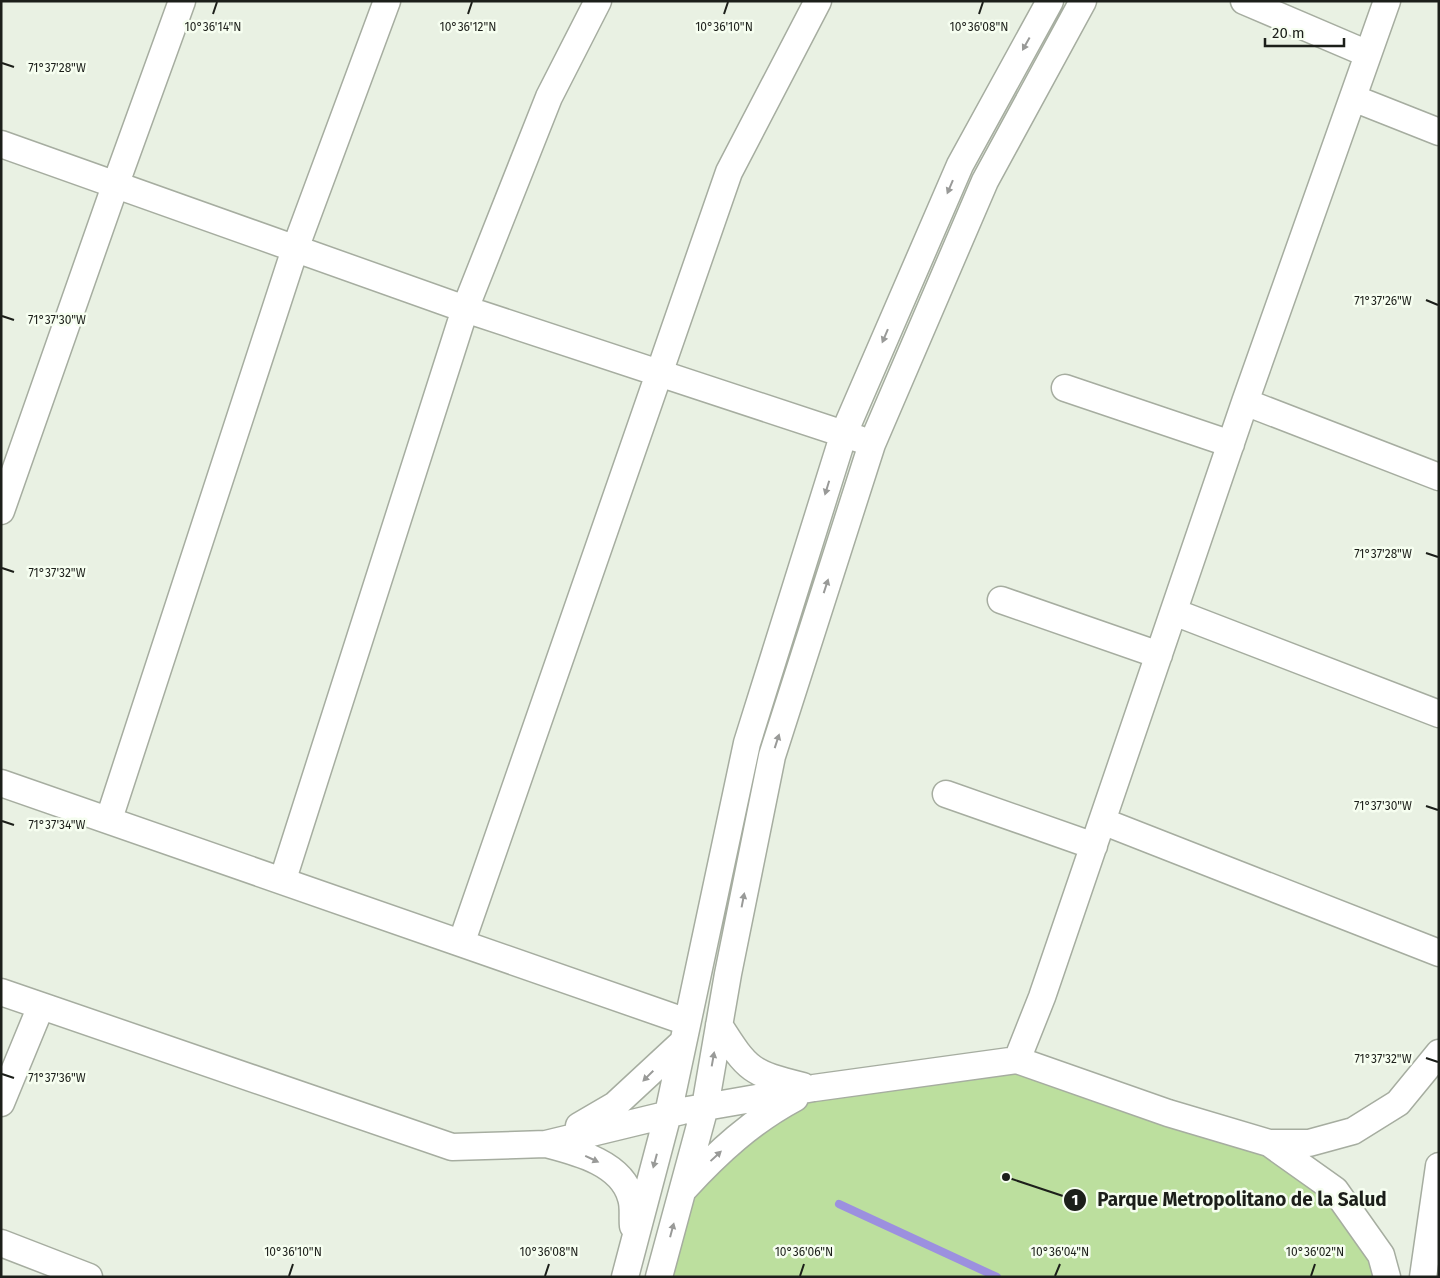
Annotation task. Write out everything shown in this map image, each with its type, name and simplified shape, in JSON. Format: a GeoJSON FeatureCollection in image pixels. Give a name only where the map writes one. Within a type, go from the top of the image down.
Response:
{"type":"FeatureCollection","features":[{"type":"Feature","properties":{"kind":"street"},"geometry":{"type":"LineString","coordinates":[[1,511],[182,1]]}},
{"type":"Feature","properties":{"kind":"street"},"geometry":{"type":"LineString","coordinates":[[109,819],[295,249],[387,1]]}},
{"type":"Feature","properties":{"kind":"street"},"geometry":{"type":"LineString","coordinates":[[283,879],[465,308],[549,97],[598,1]]}},
{"type":"Feature","properties":{"kind":"street"},"geometry":{"type":"LineString","coordinates":[[462,941],[729,172],[818,1]]}},
{"type":"Feature","properties":{"kind":"street"},"geometry":{"type":"LineString","coordinates":[[625,1277],[668,1114],[747,743],[844,433],[960,165],[1050,1]]}},
{"type":"Feature","properties":{"kind":"street"},"geometry":{"type":"LineString","coordinates":[[659,1277],[705,1107],[728,974],[772,756],[872,444],[985,181],[1084,1]]}},
{"type":"Feature","properties":{"kind":"street"},"geometry":{"type":"LineString","coordinates":[[1244,1],[1368,54]]}},
{"type":"Feature","properties":{"kind":"street"},"geometry":{"type":"LineString","coordinates":[[1017,1060],[1042,997],[1245,402],[1387,1]]}},
{"type":"Feature","properties":{"kind":"street"},"geometry":{"type":"LineString","coordinates":[[1353,98],[1439,132]]}},
{"type":"Feature","properties":{"kind":"street"},"geometry":{"type":"LineString","coordinates":[[1,144],[115,186],[465,308],[844,433],[872,444]]}},
{"type":"Feature","properties":{"kind":"street"},"geometry":{"type":"LineString","coordinates":[[1065,388],[1231,444]]}},
{"type":"Feature","properties":{"kind":"street"},"geometry":{"type":"LineString","coordinates":[[1245,402],[1439,477]]}},
{"type":"Feature","properties":{"kind":"street"},"geometry":{"type":"LineString","coordinates":[[1001,600],[1159,655]]}},
{"type":"Feature","properties":{"kind":"street"},"geometry":{"type":"LineString","coordinates":[[1174,612],[1439,714]]}},
{"type":"Feature","properties":{"kind":"street"},"geometry":{"type":"LineString","coordinates":[[1,783],[462,941],[685,1032]]}},
{"type":"Feature","properties":{"kind":"street"},"geometry":{"type":"LineString","coordinates":[[946,794],[1094,846]]}},
{"type":"Feature","properties":{"kind":"street"},"geometry":{"type":"LineString","coordinates":[[1102,821],[1438,949]]}},
{"type":"Feature","properties":{"kind":"street"},"geometry":{"type":"LineString","coordinates":[[699,970],[728,974]]}},
{"type":"Feature","properties":{"kind":"street"},"geometry":{"type":"LineString","coordinates":[[1,992],[452,1147],[546,1144],[668,1114],[705,1107],[814,1088],[1017,1060],[1168,1113],[1269,1143],[1309,1143],[1353,1131],[1398,1103],[1439,1053]]}},
{"type":"Feature","properties":{"kind":"street"},"geometry":{"type":"LineString","coordinates":[[1,1103],[41,1006]]}},
{"type":"Feature","properties":{"kind":"street"},"geometry":{"type":"LineString","coordinates":[[719,1025],[736,1053],[753,1071],[767,1077],[814,1088]]}},
{"type":"Feature","properties":{"kind":"street"},"geometry":{"type":"LineString","coordinates":[[546,1144],[615,1105],[685,1032]]}},
{"type":"Feature","properties":{"kind":"street"},"geometry":{"type":"LineString","coordinates":[[682,1192],[707,1164],[742,1131],[772,1111],[814,1088]]}},
{"type":"Feature","properties":{"kind":"street"},"geometry":{"type":"LineString","coordinates":[[1269,1143],[1335,1190],[1381,1255],[1387,1277]]}},
{"type":"Feature","properties":{"kind":"street"},"geometry":{"type":"LineString","coordinates":[[546,1144],[594,1159],[612,1170],[626,1185],[632,1199],[634,1245]]}},
{"type":"Feature","properties":{"kind":"street"},"geometry":{"type":"LineString","coordinates":[[1423,1277],[1439,1166]]}},
{"type":"Feature","properties":{"kind":"street"},"geometry":{"type":"LineString","coordinates":[[1,1243],[90,1277]]}},
{"type":"Feature","properties":{"kind":"green space"},"geometry":{"type":"Polygon","coordinates":[[[1017,1060],[1269,1143],[1335,1190],[1387,1277],[659,1277],[682,1191],[814,1088],[1017,1060]]]}},
{"type":"Feature","properties":{"kind":"waterway"},"geometry":{"type":"LineString","coordinates":[[839,1204],[997,1277]]}},
{"type":"Feature","properties":{"kind":"place","name":"Parque Metropolitano de la Salud"},"geometry":{"type":"Point","coordinates":[1006,1177]}}]}
